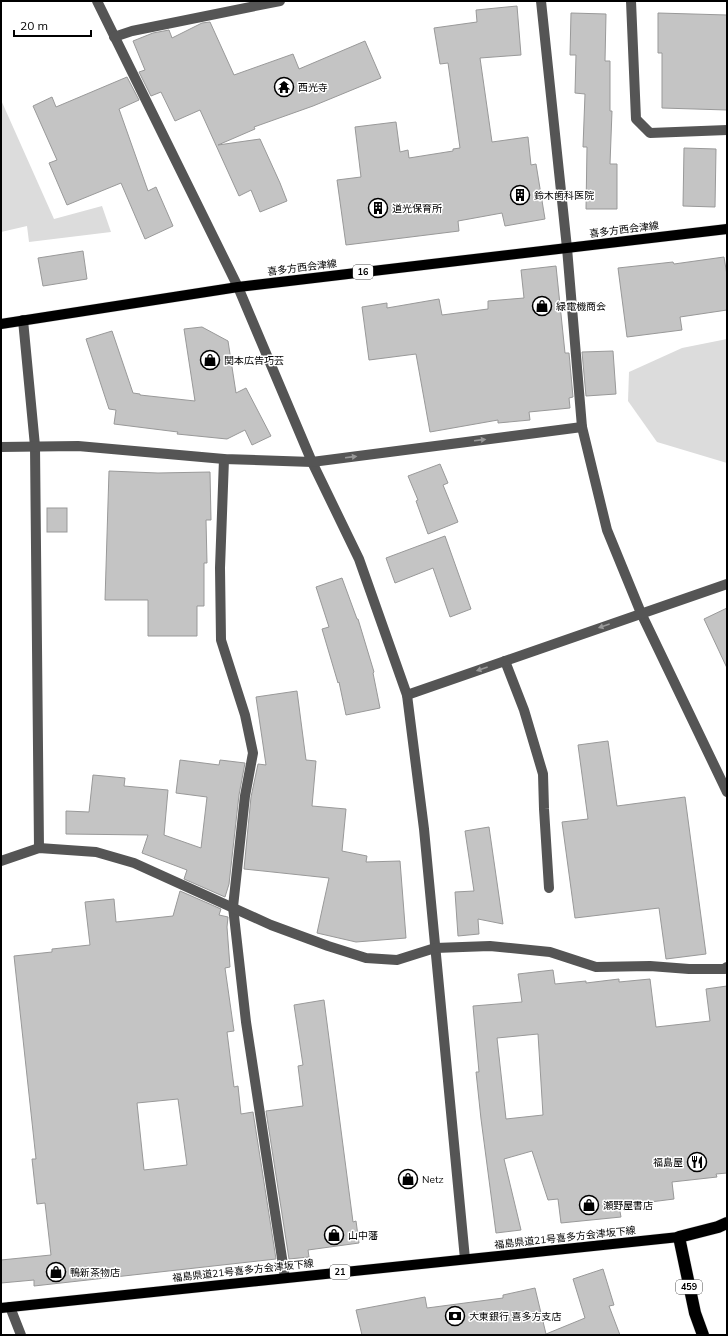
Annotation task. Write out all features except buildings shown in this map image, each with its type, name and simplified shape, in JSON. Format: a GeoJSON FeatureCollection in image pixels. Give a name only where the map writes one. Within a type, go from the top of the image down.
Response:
{"type":"FeatureCollection","features":[{"type":"Feature","properties":{"kind":"highway"},"geometry":{"type":"LineString","coordinates":[[679,1238],[727,1223]]}},
{"type":"Feature","properties":{"kind":"highway","name":"459"},"geometry":{"type":"LineString","coordinates":[[679,1238],[695,1313],[703,1335]]}},
{"type":"Feature","properties":{"kind":"main road","name":"喜多方西会津線"},"geometry":{"type":"LineString","coordinates":[[1,324],[238,287],[727,229]]}},
{"type":"Feature","properties":{"kind":"main road","name":"福島県道21号喜多方会津坂下線"},"geometry":{"type":"LineString","coordinates":[[6,1307],[679,1238]]}},
{"type":"Feature","properties":{"kind":"street"},"geometry":{"type":"LineString","coordinates":[[97,1],[238,287],[312,462],[359,559],[407,695],[424,829],[465,1260]]}},
{"type":"Feature","properties":{"kind":"street"},"geometry":{"type":"LineString","coordinates":[[114,38],[132,31],[280,1]]}},
{"type":"Feature","properties":{"kind":"street"},"geometry":{"type":"LineString","coordinates":[[541,1],[567,248],[582,427],[607,530],[641,613],[727,792]]}},
{"type":"Feature","properties":{"kind":"street"},"geometry":{"type":"LineString","coordinates":[[630,1],[636,119],[650,133],[727,130]]}},
{"type":"Feature","properties":{"kind":"street"},"geometry":{"type":"LineString","coordinates":[[23,320],[35,446],[40,848]]}},
{"type":"Feature","properties":{"kind":"street"},"geometry":{"type":"LineString","coordinates":[[1,447],[78,446],[224,459],[312,462],[582,427]]}},
{"type":"Feature","properties":{"kind":"street"},"geometry":{"type":"LineString","coordinates":[[224,459],[220,568],[221,640],[245,715],[253,753],[244,803],[232,907],[246,1022],[285,1278]]}},
{"type":"Feature","properties":{"kind":"street"},"geometry":{"type":"LineString","coordinates":[[407,695],[727,584]]}},
{"type":"Feature","properties":{"kind":"street"},"geometry":{"type":"LineString","coordinates":[[505,661],[524,710],[543,774],[549,888]]}},
{"type":"Feature","properties":{"kind":"street"},"geometry":{"type":"LineString","coordinates":[[1,860],[40,848],[96,852],[134,863],[272,925],[328,946],[366,958],[397,960],[435,948],[490,946],[550,952],[596,967],[650,966],[689,969],[727,968]]}},
{"type":"Feature","properties":{"kind":"street"},"geometry":{"type":"LineString","coordinates":[[6,1307],[20,1335]]}},
{"type":"Feature","properties":{"kind":"shaded area"},"geometry":{"type":"Polygon","coordinates":[[[1,100],[54,219],[102,206],[111,232],[29,242],[27,226],[1,232],[1,100]]]}},
{"type":"Feature","properties":{"kind":"shaded area"},"geometry":{"type":"Polygon","coordinates":[[[727,339],[727,463],[657,442],[628,401],[629,372],[682,348],[727,339]]]}},
{"type":"Feature","properties":{"kind":"place","name":"西光寺"},"geometry":{"type":"Point","coordinates":[284,87]}},
{"type":"Feature","properties":{"kind":"place","name":"鈴木歯科医院"},"geometry":{"type":"Point","coordinates":[520,195]}},
{"type":"Feature","properties":{"kind":"place","name":"道光保育所"},"geometry":{"type":"Point","coordinates":[378,208]}},
{"type":"Feature","properties":{"kind":"place","name":"緑電機商会"},"geometry":{"type":"Point","coordinates":[542,306]}},
{"type":"Feature","properties":{"kind":"place","name":"関本広告巧芸"},"geometry":{"type":"Point","coordinates":[210,360]}},
{"type":"Feature","properties":{"kind":"place","name":"福島屋"},"geometry":{"type":"Point","coordinates":[697,1162]}},
{"type":"Feature","properties":{"kind":"place","name":"Netz"},"geometry":{"type":"Point","coordinates":[408,1179]}},
{"type":"Feature","properties":{"kind":"place","name":"瀬野屋書店"},"geometry":{"type":"Point","coordinates":[589,1205]}},
{"type":"Feature","properties":{"kind":"place","name":"山中藩"},"geometry":{"type":"Point","coordinates":[334,1235]}},
{"type":"Feature","properties":{"kind":"place","name":"鴨新茶物店"},"geometry":{"type":"Point","coordinates":[56,1272]}},
{"type":"Feature","properties":{"kind":"place","name":"大東銀行 喜多方支店"},"geometry":{"type":"Point","coordinates":[455,1316]}}]}
